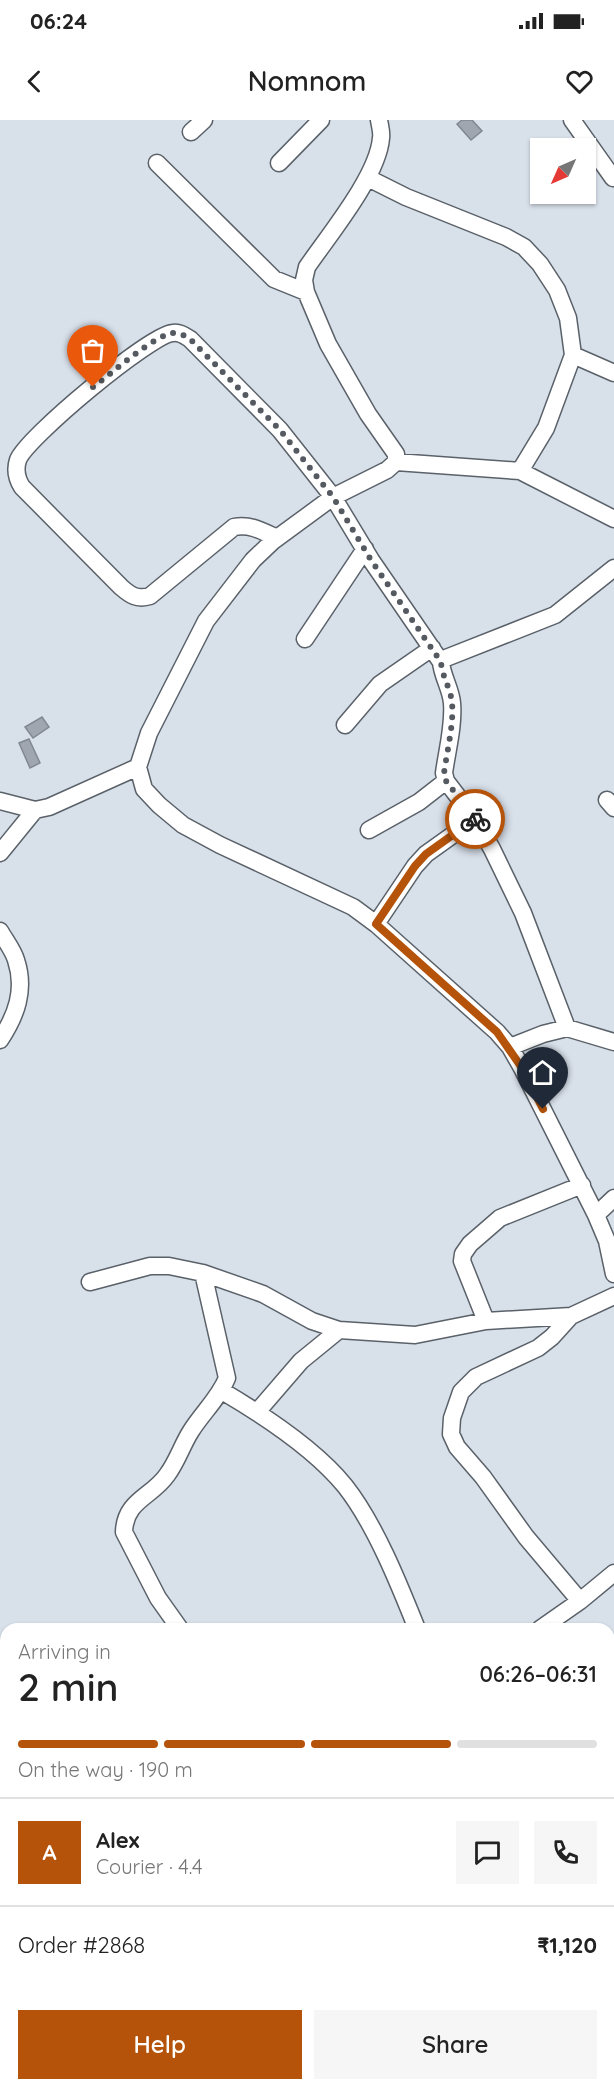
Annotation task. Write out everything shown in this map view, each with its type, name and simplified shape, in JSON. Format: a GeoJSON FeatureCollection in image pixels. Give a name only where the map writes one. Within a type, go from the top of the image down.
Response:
{"type":"FeatureCollection","features":[{"type":"Feature","properties":{"kind":"street"},"geometry":{"type":"LineString","coordinates":[[279,163],[321,120]]}},
{"type":"Feature","properties":{"kind":"street"},"geometry":{"type":"LineString","coordinates":[[379,120],[381,137],[378,154],[368,178],[307,267],[304,280],[306,292],[328,344],[368,414],[396,454],[396,462]]}},
{"type":"Feature","properties":{"kind":"street"},"geometry":{"type":"LineString","coordinates":[[572,120],[614,178]]}},
{"type":"Feature","properties":{"kind":"street"},"geometry":{"type":"LineString","coordinates":[[157,163],[274,279],[306,292]]}},
{"type":"Feature","properties":{"kind":"street"},"geometry":{"type":"LineString","coordinates":[[368,178],[406,197],[506,237],[524,247],[540,264],[557,290],[568,318],[573,355],[546,428],[520,471]]}},
{"type":"Feature","properties":{"kind":"street"},"geometry":{"type":"LineString","coordinates":[[277,538],[253,526],[234,527],[150,596],[141,599],[129,594],[121,587],[22,487],[18,481],[18,460],[32,440],[76,401],[147,346],[173,333],[190,339],[280,430],[333,497],[364,549],[436,655],[452,699],[453,711],[444,773],[446,781],[475,819],[492,849],[523,913],[567,1028]]}},
{"type":"Feature","properties":{"kind":"street"},"geometry":{"type":"LineString","coordinates":[[573,355],[614,373]]}},
{"type":"Feature","properties":{"kind":"street"},"geometry":{"type":"LineString","coordinates":[[614,519],[520,471],[396,462],[387,470],[333,497],[277,538],[253,560],[206,621],[149,733],[138,767],[144,789],[183,825],[220,845],[352,907],[376,924],[497,1032],[510,1047],[522,1068],[582,1185],[607,1241],[614,1274]]}},
{"type":"Feature","properties":{"kind":"street"},"geometry":{"type":"LineString","coordinates":[[304,639],[364,549]]}},
{"type":"Feature","properties":{"kind":"street"},"geometry":{"type":"LineString","coordinates":[[345,725],[380,684],[436,655],[446,658],[555,615],[614,568]]}},
{"type":"Feature","properties":{"kind":"street"},"geometry":{"type":"LineString","coordinates":[[0,801],[35,810],[49,807],[138,767]]}},
{"type":"Feature","properties":{"kind":"street"},"geometry":{"type":"LineString","coordinates":[[369,830],[419,802],[446,781]]}},
{"type":"Feature","properties":{"kind":"street"},"geometry":{"type":"LineString","coordinates":[[0,853],[35,810]]}},
{"type":"Feature","properties":{"kind":"street"},"geometry":{"type":"LineString","coordinates":[[376,924],[415,866],[426,854],[475,819]]}},
{"type":"Feature","properties":{"kind":"street"},"geometry":{"type":"LineString","coordinates":[[0,931],[16,960],[21,992],[16,1013],[0,1040]]}},
{"type":"Feature","properties":{"kind":"street"},"geometry":{"type":"LineString","coordinates":[[510,1047],[543,1034],[567,1028],[614,1042]]}},
{"type":"Feature","properties":{"kind":"street"},"geometry":{"type":"LineString","coordinates":[[486,1321],[462,1261],[463,1254],[470,1244],[500,1218],[582,1185]]}},
{"type":"Feature","properties":{"kind":"street"},"geometry":{"type":"LineString","coordinates":[[596,1215],[614,1198]]}},
{"type":"Feature","properties":{"kind":"street"},"geometry":{"type":"LineString","coordinates":[[90,1282],[150,1266],[169,1266],[203,1273],[263,1294],[312,1321],[339,1330],[415,1335],[486,1321],[571,1316],[614,1296]]}},
{"type":"Feature","properties":{"kind":"street"},"geometry":{"type":"LineString","coordinates":[[176,1623],[158,1598],[124,1532],[124,1522],[136,1503],[166,1477],[190,1432],[222,1391],[227,1378],[203,1273]]}},
{"type":"Feature","properties":{"kind":"street"},"geometry":{"type":"LineString","coordinates":[[571,1316],[552,1337],[537,1348],[476,1377],[461,1392],[452,1418],[451,1434],[457,1447],[526,1537],[580,1601]]}},
{"type":"Feature","properties":{"kind":"street"},"geometry":{"type":"LineString","coordinates":[[257,1412],[301,1361],[339,1330]]}},
{"type":"Feature","properties":{"kind":"street"},"geometry":{"type":"LineString","coordinates":[[222,1391],[257,1412],[312,1454],[345,1486],[396,1576],[415,1623]]}},
{"type":"Feature","properties":{"kind":"street"},"geometry":{"type":"LineString","coordinates":[[549,1623],[614,1573]]}},
{"type":"Feature","properties":{"kind":"building"},"geometry":{"type":"Polygon","coordinates":[[[462,120],[472,120],[482,131],[471,140],[457,124],[462,120]]]}},
{"type":"Feature","properties":{"kind":"building"},"geometry":{"type":"Polygon","coordinates":[[[42,717],[49,727],[33,738],[25,727],[42,717]]]}},
{"type":"Feature","properties":{"kind":"building"},"geometry":{"type":"Polygon","coordinates":[[[29,739],[40,763],[30,768],[19,743],[29,739]]]}},
{"type":"Feature","properties":{"kind":"way so far"},"geometry":{"type":"LineString","coordinates":[[93,387],[163,336],[173,333],[182,334],[190,339],[280,430],[333,497],[371,560],[441,662],[441,670],[452,699],[453,711],[444,773],[453,792],[475,819]]}},
{"type":"Feature","properties":{"kind":"route"},"geometry":{"type":"LineString","coordinates":[[475,819],[426,854],[415,866],[376,924],[497,1032],[510,1047],[543,1109]]}}]}
